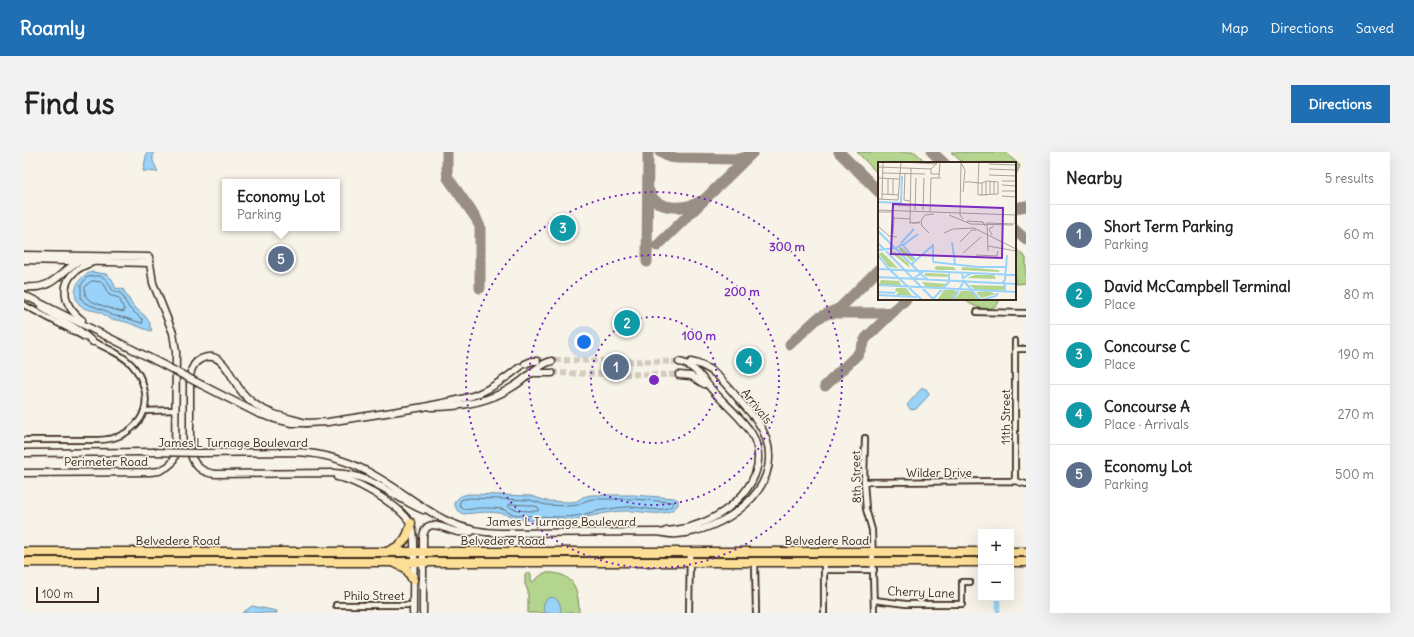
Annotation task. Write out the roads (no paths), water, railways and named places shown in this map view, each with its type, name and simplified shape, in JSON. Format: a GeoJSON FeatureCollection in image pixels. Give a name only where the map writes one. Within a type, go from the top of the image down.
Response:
{"type":"FeatureCollection","features":[{"type":"Feature","properties":{"kind":"main road"},"geometry":{"type":"LineString","coordinates":[[386,552],[404,542],[409,533],[411,524]]}},
{"type":"Feature","properties":{"kind":"main road","name":"Belvedere Road"},"geometry":{"type":"LineString","coordinates":[[24,552],[978,552]]}},
{"type":"Feature","properties":{"kind":"main road"},"geometry":{"type":"LineString","coordinates":[[219,562],[224,557],[241,552]]}},
{"type":"Feature","properties":{"kind":"main road"},"geometry":{"type":"LineString","coordinates":[[1014,552],[1026,552]]}},
{"type":"Feature","properties":{"kind":"main road","name":"Belvedere Road"},"geometry":{"type":"LineString","coordinates":[[24,562],[755,562],[824,566],[873,566],[978,562]]}},
{"type":"Feature","properties":{"kind":"main road"},"geometry":{"type":"LineString","coordinates":[[388,562],[404,567],[409,572],[413,580]]}},
{"type":"Feature","properties":{"kind":"main road"},"geometry":{"type":"LineString","coordinates":[[1014,562],[1026,562]]}},
{"type":"Feature","properties":{"kind":"street"},"geometry":{"type":"LineString","coordinates":[[24,254],[102,256],[149,260]]}},
{"type":"Feature","properties":{"kind":"street"},"geometry":{"type":"LineString","coordinates":[[24,287],[40,287],[61,276],[79,262],[102,256]]}},
{"type":"Feature","properties":{"kind":"street"},"geometry":{"type":"LineString","coordinates":[[24,260],[94,262],[149,260]]}},
{"type":"Feature","properties":{"kind":"street","name":"Perimeter Road"},"geometry":{"type":"LineString","coordinates":[[24,473],[150,472],[162,470],[170,465],[175,456],[176,348],[174,337],[153,283],[149,260]]}},
{"type":"Feature","properties":{"kind":"street"},"geometry":{"type":"LineString","coordinates":[[93,328],[75,315],[70,308],[66,300],[66,290],[68,278],[75,271],[81,266],[94,262]]}},
{"type":"Feature","properties":{"kind":"street"},"geometry":{"type":"LineString","coordinates":[[24,295],[80,331],[93,342]]}},
{"type":"Feature","properties":{"kind":"street","name":"James L Turnage Boulevard"},"geometry":{"type":"LineString","coordinates":[[24,295],[93,328],[264,416],[286,422],[306,423],[336,421],[424,407]]}},
{"type":"Feature","properties":{"kind":"street"},"geometry":{"type":"LineString","coordinates":[[24,305],[127,360],[133,366],[143,383],[145,393],[144,410],[132,428],[119,437],[111,439],[24,440]]}},
{"type":"Feature","properties":{"kind":"street"},"geometry":{"type":"LineString","coordinates":[[977,312],[1026,313]]}},
{"type":"Feature","properties":{"kind":"street","name":"11th Street"},"geometry":{"type":"LineString","coordinates":[[1015,341],[1015,482]]}},
{"type":"Feature","properties":{"kind":"street"},"geometry":{"type":"LineString","coordinates":[[1015,349],[1026,349]]}},
{"type":"Feature","properties":{"kind":"street"},"geometry":{"type":"LineString","coordinates":[[306,423],[269,412],[254,404],[242,392],[224,364],[218,359],[212,357],[204,358],[197,362],[193,367],[190,376],[190,451],[193,460],[200,469],[212,473],[342,474],[364,479],[434,515]]}},
{"type":"Feature","properties":{"kind":"street"},"geometry":{"type":"LineString","coordinates":[[424,407],[465,398],[485,391],[501,382],[523,366],[532,361],[537,361]]}},
{"type":"Feature","properties":{"kind":"street"},"geometry":{"type":"LineString","coordinates":[[424,407],[441,407],[480,401],[501,394],[518,384],[544,364],[552,361]]}},
{"type":"Feature","properties":{"kind":"street"},"geometry":{"type":"LineString","coordinates":[[658,532],[693,526],[713,518],[726,510],[742,495],[754,477],[758,462],[755,441],[748,428],[694,370],[686,364],[679,362]]}},
{"type":"Feature","properties":{"kind":"street","name":"Arrivals"},"geometry":{"type":"LineString","coordinates":[[658,532],[675,534],[690,532],[706,528],[729,517],[754,496],[763,482],[768,468],[768,446],[764,432],[758,421],[715,373],[703,365],[691,362]]}},
{"type":"Feature","properties":{"kind":"street"},"geometry":{"type":"LineString","coordinates":[[532,374],[552,372]]}},
{"type":"Feature","properties":{"kind":"street"},"geometry":{"type":"LineString","coordinates":[[679,375],[694,377],[710,388]]}},
{"type":"Feature","properties":{"kind":"street"},"geometry":{"type":"LineString","coordinates":[[144,410],[176,410]]}},
{"type":"Feature","properties":{"kind":"street","name":"8th Street"},"geometry":{"type":"LineString","coordinates":[[865,438],[864,482],[866,509],[872,530],[874,613]]}},
{"type":"Feature","properties":{"kind":"street","name":"James L Turnage Boulevard"},"geometry":{"type":"LineString","coordinates":[[25,453],[310,453],[354,465],[374,475],[434,515],[464,528],[484,532],[658,532]]}},
{"type":"Feature","properties":{"kind":"street"},"geometry":{"type":"LineString","coordinates":[[320,474],[344,478],[363,486],[392,505],[405,516],[411,524],[414,552],[413,613]]}},
{"type":"Feature","properties":{"kind":"street","name":"Wilder Drive"},"geometry":{"type":"LineString","coordinates":[[864,482],[1015,482]]}},
{"type":"Feature","properties":{"kind":"street"},"geometry":{"type":"LineString","coordinates":[[1015,482],[1026,484]]}},
{"type":"Feature","properties":{"kind":"street"},"geometry":{"type":"LineString","coordinates":[[423,613],[423,552],[424,532],[427,528],[432,525],[459,532],[484,532]]}},
{"type":"Feature","properties":{"kind":"street"},"geometry":{"type":"LineString","coordinates":[[689,613],[690,552]]}},
{"type":"Feature","properties":{"kind":"street"},"geometry":{"type":"LineString","coordinates":[[755,562],[756,613]]}},
{"type":"Feature","properties":{"kind":"street"},"geometry":{"type":"LineString","coordinates":[[824,566],[824,613]]}},
{"type":"Feature","properties":{"kind":"street","name":"Cherry Lane"},"geometry":{"type":"LineString","coordinates":[[874,600],[906,604],[962,604],[962,582],[970,582]]}},
{"type":"Feature","properties":{"kind":"street","name":"Philo Street"},"geometry":{"type":"LineString","coordinates":[[336,605],[413,605]]}},
{"type":"Feature","properties":{"kind":"water"},"geometry":{"type":"Polygon","coordinates":[[[147,152],[153,152],[153,161],[158,172],[143,171],[147,152]]]}},
{"type":"Feature","properties":{"kind":"water"},"geometry":{"type":"Polygon","coordinates":[[[92,272],[106,274],[112,279],[116,289],[123,289],[133,306],[145,316],[150,323],[150,328],[152,329],[151,331],[125,322],[111,320],[101,313],[82,307],[78,303],[75,293],[78,282],[86,274],[92,272]]]}},
{"type":"Feature","properties":{"kind":"water"},"geometry":{"type":"Polygon","coordinates":[[[923,388],[926,389],[929,395],[916,409],[911,410],[907,405],[923,388]]]}},
{"type":"Feature","properties":{"kind":"water"},"geometry":{"type":"Polygon","coordinates":[[[470,494],[531,496],[547,501],[570,502],[577,501],[583,497],[591,495],[633,495],[674,498],[678,500],[678,505],[668,512],[662,513],[620,511],[571,520],[523,520],[494,512],[463,514],[457,510],[454,503],[461,496],[470,494]]]}},
{"type":"Feature","properties":{"kind":"water"},"geometry":{"type":"Polygon","coordinates":[[[552,597],[560,603],[561,613],[544,613],[545,601],[552,597]]]}},
{"type":"Feature","properties":{"kind":"water"},"geometry":{"type":"Polygon","coordinates":[[[252,606],[277,611],[277,613],[242,613],[252,606]]]}},
{"type":"Feature","properties":{"kind":"waterway"},"geometry":{"type":"LineString","coordinates":[[998,601],[998,613]]}},
{"type":"Feature","properties":{"kind":"tunnel"},"geometry":{"type":"LineString","coordinates":[[537,361],[691,362]]}},
{"type":"Feature","properties":{"kind":"tunnel"},"geometry":{"type":"LineString","coordinates":[[552,373],[679,375]]}},
{"type":"Feature","properties":{"kind":"place","name":"Concourse C"},"geometry":{"type":"Point","coordinates":[563,228]}},
{"type":"Feature","properties":{"kind":"place","name":"Economy Lot"},"geometry":{"type":"Point","coordinates":[281,259]}},
{"type":"Feature","properties":{"kind":"place","name":"David McCampbell Terminal"},"geometry":{"type":"Point","coordinates":[627,323]}},
{"type":"Feature","properties":{"kind":"place","name":"Concourse A"},"geometry":{"type":"Point","coordinates":[749,361]}},
{"type":"Feature","properties":{"kind":"place","name":"Short Term Parking"},"geometry":{"type":"Point","coordinates":[616,367]}}]}
